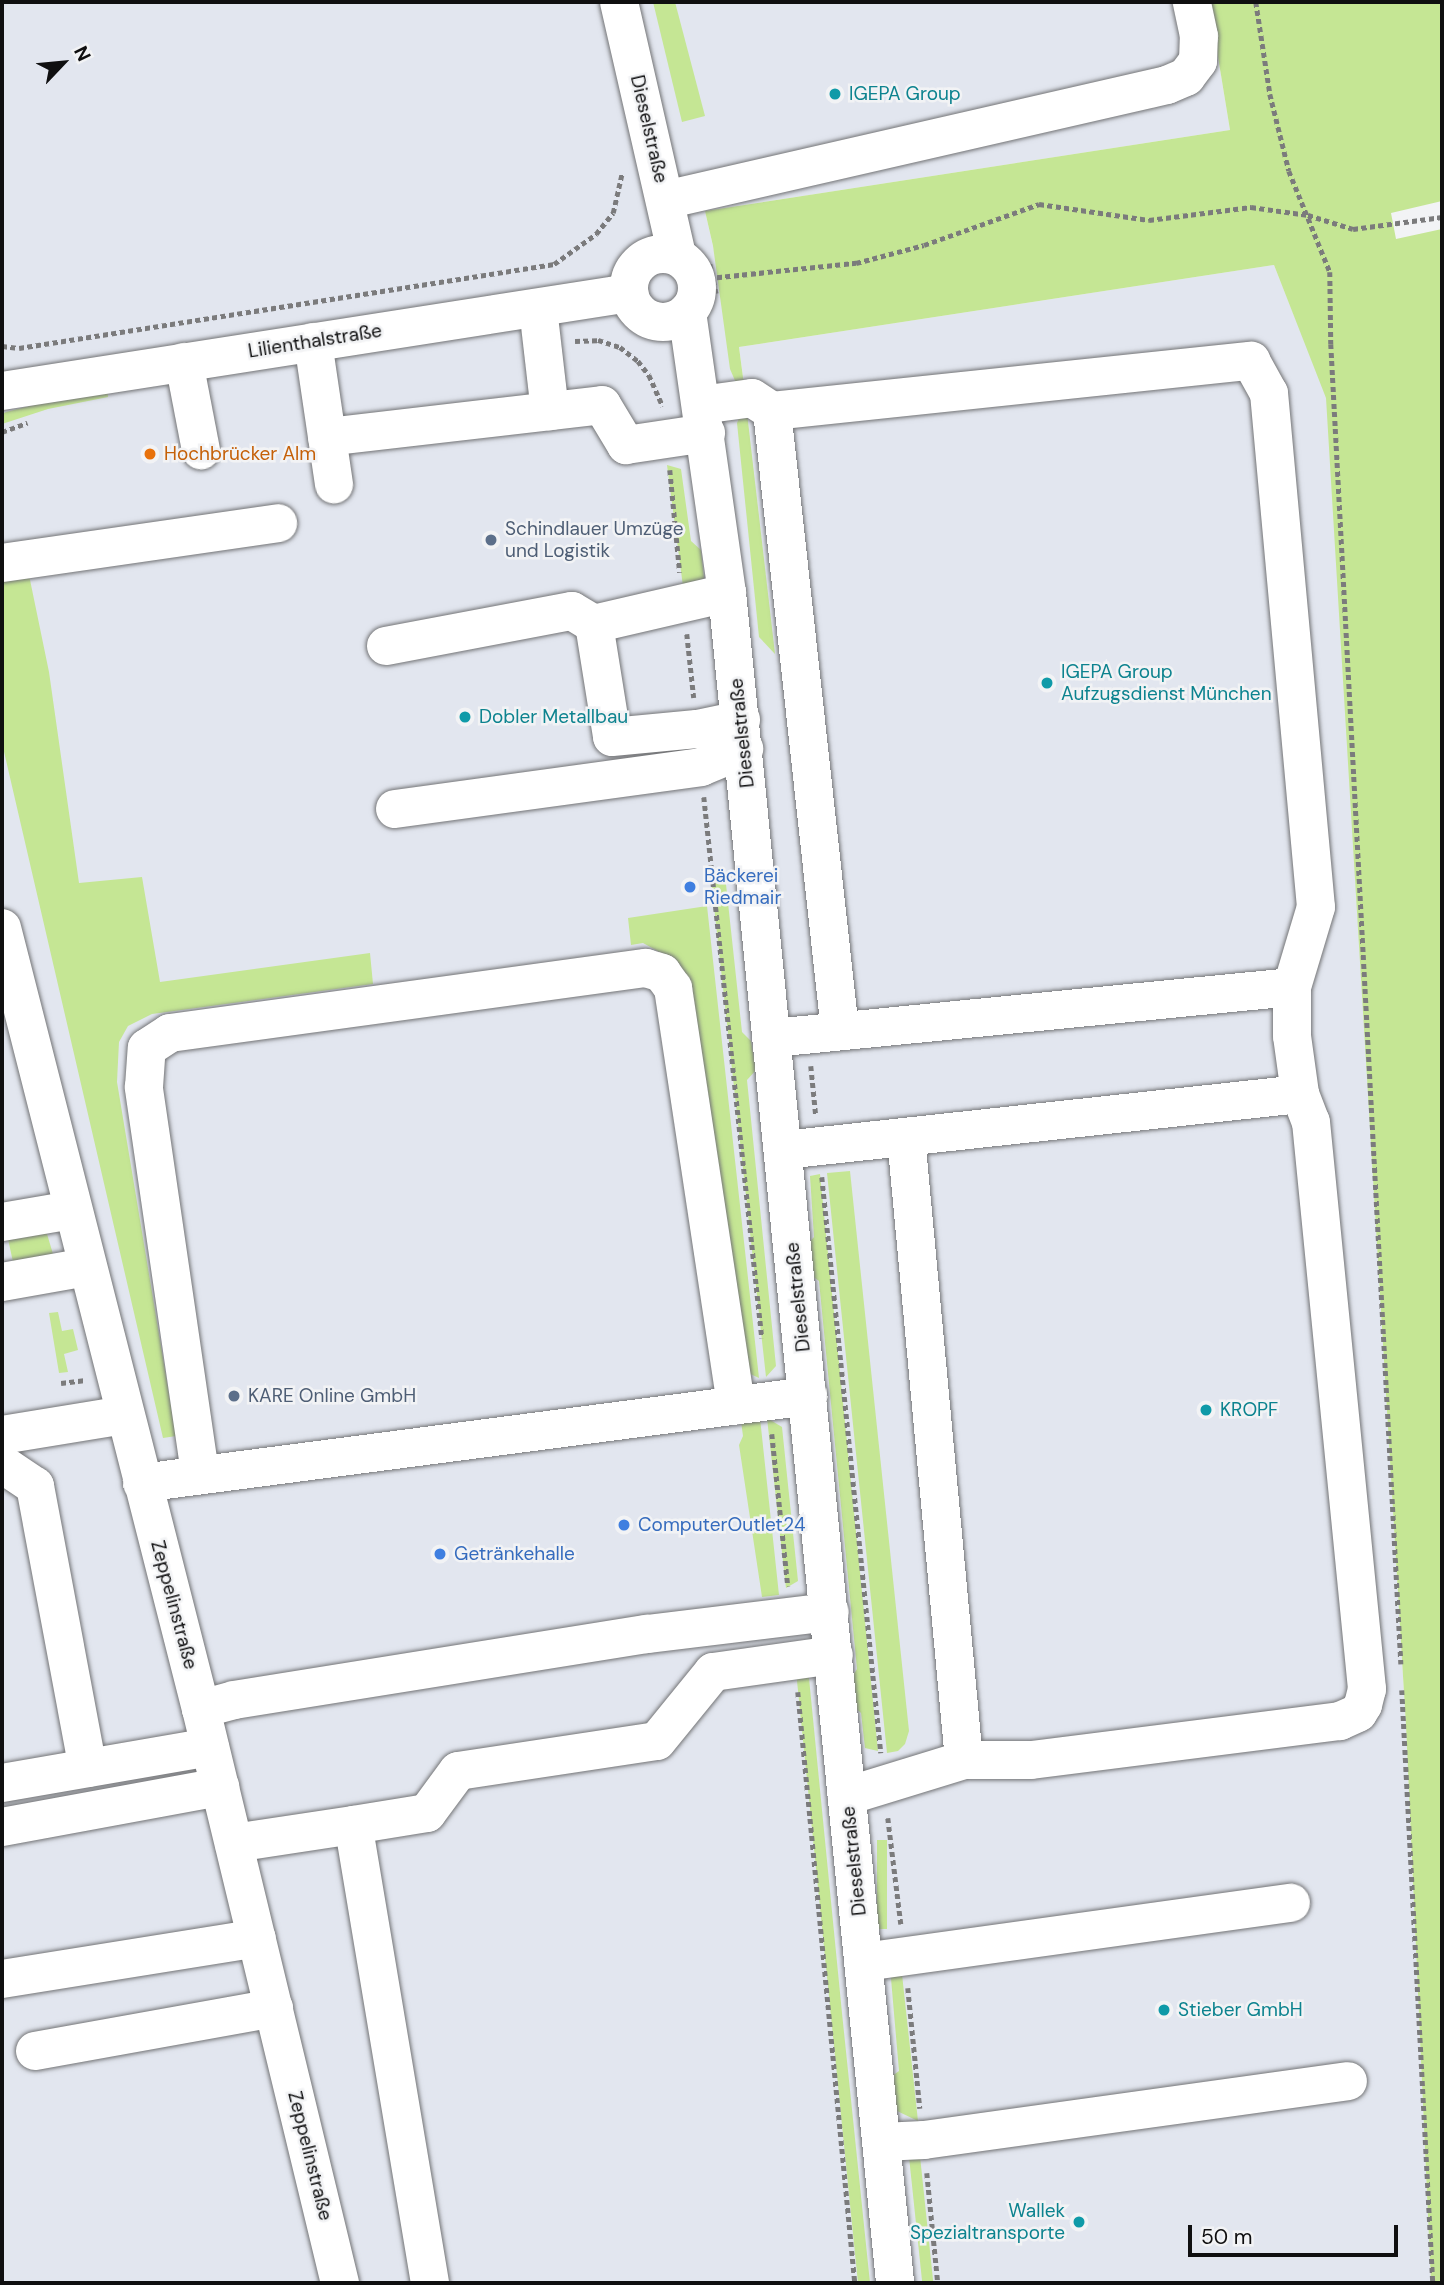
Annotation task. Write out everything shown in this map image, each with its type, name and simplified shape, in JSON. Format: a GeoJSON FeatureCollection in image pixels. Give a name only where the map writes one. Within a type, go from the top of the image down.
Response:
{"type":"FeatureCollection","features":[{"type":"Feature","properties":{"kind":"street","name":"Dieselstraße"},"geometry":{"type":"LineString","coordinates":[[619,2],[687,282],[727,593],[895,2283]]}},
{"type":"Feature","properties":{"kind":"street"},"geometry":{"type":"LineString","coordinates":[[665,200],[1167,85],[1186,77],[1198,61],[1199,36],[1192,2]]}},
{"type":"Feature","properties":{"kind":"street"},"geometry":{"type":"LineString","coordinates":[[656,254],[687,282],[679,319],[658,322],[639,312],[629,293],[632,273],[638,264],[656,254]]}},
{"type":"Feature","properties":{"kind":"street","name":"Lilienthalstraße"},"geometry":{"type":"LineString","coordinates":[[2,391],[313,342],[540,325],[629,293]]}},
{"type":"Feature","properties":{"kind":"street"},"geometry":{"type":"LineString","coordinates":[[540,325],[550,411]]}},
{"type":"Feature","properties":{"kind":"street"},"geometry":{"type":"LineString","coordinates":[[313,342],[334,484]]}},
{"type":"Feature","properties":{"kind":"street"},"geometry":{"type":"LineString","coordinates":[[327,437],[602,405],[626,445],[668,438],[752,398],[772,411],[1251,360],[1269,393],[1315,907],[1292,987],[1292,1036],[1300,1094],[1311,1122],[1367,1689],[1363,1705],[1358,1713],[1340,1721],[1031,1760],[964,1760],[847,1796]]}},
{"type":"Feature","properties":{"kind":"street"},"geometry":{"type":"LineString","coordinates":[[184,362],[201,450]]}},
{"type":"Feature","properties":{"kind":"street"},"geometry":{"type":"LineString","coordinates":[[772,411],[840,1031]]}},
{"type":"Feature","properties":{"kind":"street"},"geometry":{"type":"LineString","coordinates":[[2,563],[278,523]]}},
{"type":"Feature","properties":{"kind":"street"},"geometry":{"type":"LineString","coordinates":[[386,646],[572,611],[594,624],[727,593]]}},
{"type":"Feature","properties":{"kind":"street"},"geometry":{"type":"LineString","coordinates":[[594,624],[612,737],[697,729],[742,735]]}},
{"type":"Feature","properties":{"kind":"street"},"geometry":{"type":"LineString","coordinates":[[395,809],[701,767],[742,735]]}},
{"type":"Feature","properties":{"kind":"street","name":"Zeppelinstraße"},"geometry":{"type":"LineString","coordinates":[[4,948],[201,1709],[340,2283]]}},
{"type":"Feature","properties":{"kind":"street"},"geometry":{"type":"LineString","coordinates":[[200,1473],[144,1087],[147,1048],[170,1033],[646,968],[662,973],[673,988],[752,1404]]}},
{"type":"Feature","properties":{"kind":"street"},"geometry":{"type":"LineString","coordinates":[[773,1038],[1292,987]]}},
{"type":"Feature","properties":{"kind":"street"},"geometry":{"type":"LineString","coordinates":[[784,1150],[1300,1094]]}},
{"type":"Feature","properties":{"kind":"street"},"geometry":{"type":"LineString","coordinates":[[906,1137],[964,1760]]}},
{"type":"Feature","properties":{"kind":"street"},"geometry":{"type":"LineString","coordinates":[[2,1222],[72,1210]]}},
{"type":"Feature","properties":{"kind":"street"},"geometry":{"type":"LineString","coordinates":[[2,1282],[90,1280]]}},
{"type":"Feature","properties":{"kind":"street"},"geometry":{"type":"LineString","coordinates":[[46,1301],[90,1280]]}},
{"type":"Feature","properties":{"kind":"street"},"geometry":{"type":"LineString","coordinates":[[142,1483],[200,1473],[808,1396]]}},
{"type":"Feature","properties":{"kind":"street"},"geometry":{"type":"LineString","coordinates":[[64,1401],[121,1404]]}},
{"type":"Feature","properties":{"kind":"street"},"geometry":{"type":"LineString","coordinates":[[2,1436],[121,1404]]}},
{"type":"Feature","properties":{"kind":"street"},"geometry":{"type":"LineString","coordinates":[[2,1464],[35,1486],[88,1768]]}},
{"type":"Feature","properties":{"kind":"street"},"geometry":{"type":"LineString","coordinates":[[201,1709],[234,1700],[647,1634],[830,1612]]}},
{"type":"Feature","properties":{"kind":"street"},"geometry":{"type":"LineString","coordinates":[[234,1843],[427,1813],[458,1770],[657,1741],[713,1672],[834,1654]]}},
{"type":"Feature","properties":{"kind":"street"},"geometry":{"type":"LineString","coordinates":[[2,1783],[210,1747]]}},
{"type":"Feature","properties":{"kind":"street"},"geometry":{"type":"LineString","coordinates":[[2,1826],[220,1787]]}},
{"type":"Feature","properties":{"kind":"street"},"geometry":{"type":"LineString","coordinates":[[353,1825],[430,2283]]}},
{"type":"Feature","properties":{"kind":"street"},"geometry":{"type":"LineString","coordinates":[[864,1962],[1291,1903]]}},
{"type":"Feature","properties":{"kind":"street"},"geometry":{"type":"LineString","coordinates":[[2,1979],[257,1938]]}},
{"type":"Feature","properties":{"kind":"street"},"geometry":{"type":"LineString","coordinates":[[35,2051],[274,2008]]}},
{"type":"Feature","properties":{"kind":"street"},"geometry":{"type":"LineString","coordinates":[[882,2142],[924,2140],[1348,2081]]}},
{"type":"Feature","properties":{"kind":"path"},"geometry":{"type":"LineString","coordinates":[[1256,2],[1273,107],[1289,171],[1331,272],[1331,344],[1401,1670]]}},
{"type":"Feature","properties":{"kind":"path"},"geometry":{"type":"LineString","coordinates":[[2,346],[19,348],[554,264],[596,234],[613,213],[622,181],[621,170]]}},
{"type":"Feature","properties":{"kind":"path"},"geometry":{"type":"LineString","coordinates":[[687,282],[856,263],[924,246],[1039,204],[1149,220],[1251,207],[1308,215],[1353,229],[1442,217]]}},
{"type":"Feature","properties":{"kind":"path"},"geometry":{"type":"LineString","coordinates":[[540,325],[620,348],[638,361],[649,375],[663,403],[697,729]]}},
{"type":"Feature","properties":{"kind":"path"},"geometry":{"type":"LineString","coordinates":[[2,432],[39,419]]}},
{"type":"Feature","properties":{"kind":"path"},"geometry":{"type":"LineString","coordinates":[[701,767],[763,1347]]}},
{"type":"Feature","properties":{"kind":"path"},"geometry":{"type":"LineString","coordinates":[[752,1404],[792,1616]]}},
{"type":"Feature","properties":{"kind":"path"},"geometry":{"type":"LineString","coordinates":[[795,1659],[855,2283]]}},
{"type":"Feature","properties":{"kind":"path"},"geometry":{"type":"LineString","coordinates":[[1402,1684],[1433,2283]]}},
{"type":"Feature","properties":{"kind":"shaded area"},"geometry":{"type":"Polygon","coordinates":[[[2,2],[1209,2],[1230,130],[705,211],[744,384],[739,347],[1274,265],[1327,398],[1406,1726],[1431,2283],[2,2283],[2,2]]]}},
{"type":"Feature","properties":{"kind":"green space"},"geometry":{"type":"Polygon","coordinates":[[[653,2],[675,2],[705,116],[682,122],[653,2]]]}},
{"type":"Feature","properties":{"kind":"green space"},"geometry":{"type":"Polygon","coordinates":[[[1209,2],[1442,2],[1442,201],[1391,213],[1396,239],[1442,229],[1442,2283],[1431,2283],[1406,1726],[1326,398],[1274,265],[739,347],[744,385],[736,383],[730,369],[713,246],[705,211],[1230,130],[1209,2]]]}},
{"type":"Feature","properties":{"kind":"green space"},"geometry":{"type":"Polygon","coordinates":[[[107,386],[108,397],[48,409],[2,424],[2,414],[6,412],[107,386]]]}},
{"type":"Feature","properties":{"kind":"green space"},"geometry":{"type":"Polygon","coordinates":[[[747,413],[775,654],[759,637],[737,423],[740,416],[747,413]]]}},
{"type":"Feature","properties":{"kind":"green space"},"geometry":{"type":"Polygon","coordinates":[[[667,465],[681,469],[691,541],[701,550],[704,578],[684,594],[667,465]]]}},
{"type":"Feature","properties":{"kind":"green space"},"geometry":{"type":"Polygon","coordinates":[[[29,575],[49,672],[79,883],[142,877],[160,982],[370,953],[373,984],[152,1014],[128,1026],[119,1042],[117,1082],[176,1436],[163,1438],[2,743],[2,581],[29,575]]]}},
{"type":"Feature","properties":{"kind":"green space"},"geometry":{"type":"Polygon","coordinates":[[[710,870],[725,875],[742,1032],[751,1041],[756,1070],[747,1080],[776,1366],[766,1377],[710,870]]]}},
{"type":"Feature","properties":{"kind":"green space"},"geometry":{"type":"Polygon","coordinates":[[[707,906],[759,1378],[744,1371],[674,960],[643,943],[631,945],[628,918],[707,906]]]}},
{"type":"Feature","properties":{"kind":"green space"},"geometry":{"type":"Polygon","coordinates":[[[850,1171],[909,1731],[905,1744],[898,1751],[887,1753],[827,1173],[850,1171]]]}},
{"type":"Feature","properties":{"kind":"green space"},"geometry":{"type":"Polygon","coordinates":[[[820,1174],[878,1751],[865,1748],[861,1713],[852,1705],[850,1680],[857,1669],[819,1281],[808,1273],[807,1245],[814,1237],[810,1176],[820,1174]]]}},
{"type":"Feature","properties":{"kind":"green space"},"geometry":{"type":"Polygon","coordinates":[[[6,1230],[47,1234],[56,1264],[15,1271],[6,1230]]]}},
{"type":"Feature","properties":{"kind":"green space"},"geometry":{"type":"Polygon","coordinates":[[[58,1312],[62,1331],[73,1329],[78,1350],[64,1354],[68,1372],[59,1373],[49,1313],[58,1312]]]}},
{"type":"Feature","properties":{"kind":"green space"},"geometry":{"type":"Polygon","coordinates":[[[760,1418],[779,1595],[762,1597],[739,1445],[743,1436],[741,1421],[760,1418]]]}},
{"type":"Feature","properties":{"kind":"green space"},"geometry":{"type":"Polygon","coordinates":[[[767,1418],[782,1427],[798,1581],[786,1588],[767,1418]]]}},
{"type":"Feature","properties":{"kind":"green space"},"geometry":{"type":"Polygon","coordinates":[[[808,1668],[870,2283],[858,2283],[796,1671],[808,1668]]]}},
{"type":"Feature","properties":{"kind":"green space"},"geometry":{"type":"Polygon","coordinates":[[[877,1840],[887,1840],[887,1929],[877,1929],[877,1840]]]}},
{"type":"Feature","properties":{"kind":"green space"},"geometry":{"type":"Polygon","coordinates":[[[901,1965],[918,2121],[895,2110],[892,2076],[899,2071],[890,1967],[901,1965]]]}},
{"type":"Feature","properties":{"kind":"green space"},"geometry":{"type":"Polygon","coordinates":[[[920,2156],[933,2283],[922,2283],[909,2157],[920,2156]]]}},
{"type":"Feature","properties":{"kind":"place","name":"IGEPA Group"},"geometry":{"type":"Point","coordinates":[835,94]}},
{"type":"Feature","properties":{"kind":"place","name":"Hochbrücker Alm"},"geometry":{"type":"Point","coordinates":[150,454]}},
{"type":"Feature","properties":{"kind":"place","name":"Schindlauer Umzüge und Logistik"},"geometry":{"type":"Point","coordinates":[491,540]}},
{"type":"Feature","properties":{"kind":"place","name":"IGEPA Group Aufzugsdienst München"},"geometry":{"type":"Point","coordinates":[1047,683]}},
{"type":"Feature","properties":{"kind":"place","name":"Dobler Metallbau"},"geometry":{"type":"Point","coordinates":[465,717]}},
{"type":"Feature","properties":{"kind":"place","name":"Bäckerei Riedmair"},"geometry":{"type":"Point","coordinates":[690,887]}},
{"type":"Feature","properties":{"kind":"place","name":"KARE Online GmbH"},"geometry":{"type":"Point","coordinates":[234,1396]}},
{"type":"Feature","properties":{"kind":"place","name":"KROPF"},"geometry":{"type":"Point","coordinates":[1206,1410]}},
{"type":"Feature","properties":{"kind":"place","name":"ComputerOutlet24"},"geometry":{"type":"Point","coordinates":[624,1525]}},
{"type":"Feature","properties":{"kind":"place","name":"Getränkehalle"},"geometry":{"type":"Point","coordinates":[440,1554]}},
{"type":"Feature","properties":{"kind":"place","name":"Stieber GmbH"},"geometry":{"type":"Point","coordinates":[1164,2010]}},
{"type":"Feature","properties":{"kind":"place","name":"Wallek Spezialtransporte"},"geometry":{"type":"Point","coordinates":[1079,2222]}}]}
